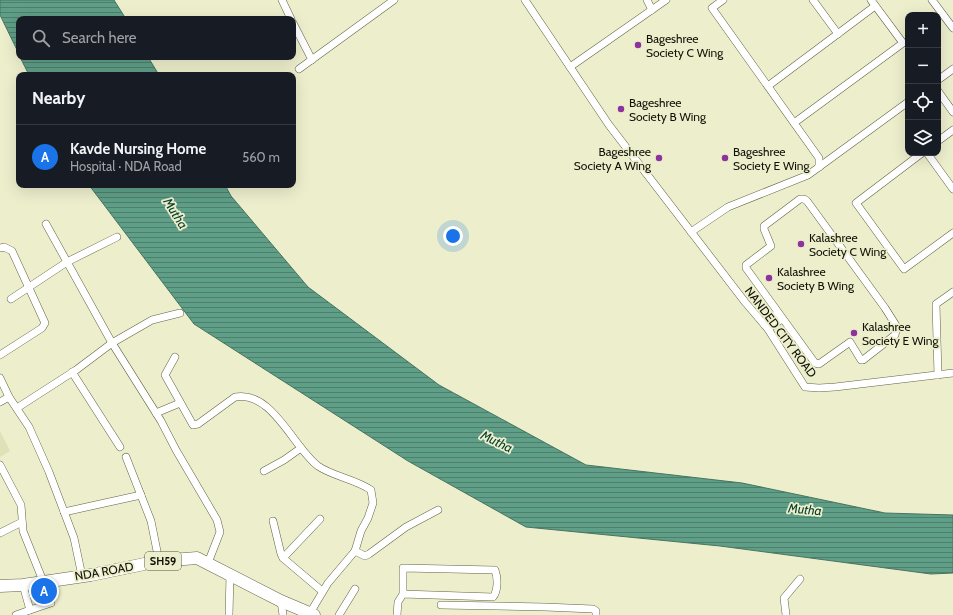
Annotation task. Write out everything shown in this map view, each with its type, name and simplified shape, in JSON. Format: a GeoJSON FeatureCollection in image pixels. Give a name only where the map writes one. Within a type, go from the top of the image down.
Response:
{"type":"FeatureCollection","features":[{"type":"Feature","properties":{"kind":"main road","name":"NDA ROAD"},"geometry":{"type":"LineString","coordinates":[[0,586],[23,585],[82,576],[159,561],[197,558],[281,601],[312,614]]}},
{"type":"Feature","properties":{"kind":"street"},"geometry":{"type":"LineString","coordinates":[[282,0],[290,16]]}},
{"type":"Feature","properties":{"kind":"street"},"geometry":{"type":"LineString","coordinates":[[299,69],[394,0]]}},
{"type":"Feature","properties":{"kind":"street","name":"NANDED CITY ROAD"},"geometry":{"type":"LineString","coordinates":[[525,0],[609,125],[766,327],[805,387],[835,387],[953,373]]}},
{"type":"Feature","properties":{"kind":"street"},"geometry":{"type":"LineString","coordinates":[[646,0],[652,10]]}},
{"type":"Feature","properties":{"kind":"street"},"geometry":{"type":"LineString","coordinates":[[570,67],[666,0]]}},
{"type":"Feature","properties":{"kind":"street"},"geometry":{"type":"LineString","coordinates":[[722,0],[712,8],[819,158],[820,167]]}},
{"type":"Feature","properties":{"kind":"street"},"geometry":{"type":"LineString","coordinates":[[813,0],[838,34]]}},
{"type":"Feature","properties":{"kind":"street"},"geometry":{"type":"LineString","coordinates":[[794,123],[905,41],[871,0]]}},
{"type":"Feature","properties":{"kind":"street"},"geometry":{"type":"LineString","coordinates":[[932,0],[938,12]]}},
{"type":"Feature","properties":{"kind":"street"},"geometry":{"type":"LineString","coordinates":[[768,86],[876,6]]}},
{"type":"Feature","properties":{"kind":"street"},"geometry":{"type":"LineString","coordinates":[[941,17],[953,28]]}},
{"type":"Feature","properties":{"kind":"street"},"geometry":{"type":"LineString","coordinates":[[296,28],[312,60]]}},
{"type":"Feature","properties":{"kind":"street"},"geometry":{"type":"LineString","coordinates":[[941,78],[953,69]]}},
{"type":"Feature","properties":{"kind":"street"},"geometry":{"type":"LineString","coordinates":[[941,95],[953,112]]}},
{"type":"Feature","properties":{"kind":"street"},"geometry":{"type":"LineString","coordinates":[[691,232],[728,207],[808,175],[905,104]]}},
{"type":"Feature","properties":{"kind":"street"},"geometry":{"type":"LineString","coordinates":[[941,139],[953,130]]}},
{"type":"Feature","properties":{"kind":"street"},"geometry":{"type":"LineString","coordinates":[[918,156],[856,203],[904,269],[953,233]]}},
{"type":"Feature","properties":{"kind":"street"},"geometry":{"type":"LineString","coordinates":[[929,156],[953,189]]}},
{"type":"Feature","properties":{"kind":"street"},"geometry":{"type":"LineString","coordinates":[[804,199],[885,308],[897,327],[897,332],[863,360],[861,360],[850,342],[818,364],[815,363],[780,316],[746,266],[771,246],[764,226],[798,200],[804,199]]}},
{"type":"Feature","properties":{"kind":"street"},"geometry":{"type":"LineString","coordinates":[[46,224],[112,343],[156,413],[219,526],[220,532],[208,563]]}},
{"type":"Feature","properties":{"kind":"street"},"geometry":{"type":"LineString","coordinates":[[10,299],[67,262],[117,237]]}},
{"type":"Feature","properties":{"kind":"street"},"geometry":{"type":"LineString","coordinates":[[0,355],[42,328],[45,323],[12,252],[1,246]]}},
{"type":"Feature","properties":{"kind":"street"},"geometry":{"type":"LineString","coordinates":[[938,375],[936,304],[953,292]]}},
{"type":"Feature","properties":{"kind":"street"},"geometry":{"type":"LineString","coordinates":[[17,408],[72,372],[112,343],[152,320],[180,313]]}},
{"type":"Feature","properties":{"kind":"street"},"geometry":{"type":"LineString","coordinates":[[766,327],[780,316]]}},
{"type":"Feature","properties":{"kind":"street"},"geometry":{"type":"LineString","coordinates":[[175,357],[165,375],[193,425],[196,425],[235,397],[241,395],[248,396],[260,402],[275,415],[310,459],[319,467],[364,485],[371,490],[373,503],[368,518],[361,531],[355,551],[322,591],[312,614]]}},
{"type":"Feature","properties":{"kind":"street"},"geometry":{"type":"LineString","coordinates":[[72,372],[120,447]]}},
{"type":"Feature","properties":{"kind":"street"},"geometry":{"type":"LineString","coordinates":[[0,378],[9,398],[29,427],[74,538],[82,576]]}},
{"type":"Feature","properties":{"kind":"street"},"geometry":{"type":"LineString","coordinates":[[0,402],[9,398]]}},
{"type":"Feature","properties":{"kind":"street"},"geometry":{"type":"LineString","coordinates":[[156,413],[180,403]]}},
{"type":"Feature","properties":{"kind":"street"},"geometry":{"type":"LineString","coordinates":[[264,471],[284,460],[301,448]]}},
{"type":"Feature","properties":{"kind":"street"},"geometry":{"type":"LineString","coordinates":[[126,457],[151,521],[159,561]]}},
{"type":"Feature","properties":{"kind":"street"},"geometry":{"type":"LineString","coordinates":[[0,465],[21,505],[23,531],[43,581]]}},
{"type":"Feature","properties":{"kind":"street"},"geometry":{"type":"LineString","coordinates":[[64,512],[141,495]]}},
{"type":"Feature","properties":{"kind":"street"},"geometry":{"type":"LineString","coordinates":[[355,551],[365,556],[406,527],[438,510]]}},
{"type":"Feature","properties":{"kind":"street"},"geometry":{"type":"LineString","coordinates":[[283,558],[320,519]]}},
{"type":"Feature","properties":{"kind":"street"},"geometry":{"type":"LineString","coordinates":[[0,533],[22,522]]}},
{"type":"Feature","properties":{"kind":"street"},"geometry":{"type":"LineString","coordinates":[[273,522],[283,558],[322,591]]}},
{"type":"Feature","properties":{"kind":"street"},"geometry":{"type":"LineString","coordinates":[[397,615],[398,602],[403,594],[403,568],[495,570],[497,575],[496,591],[492,598],[403,594]]}},
{"type":"Feature","properties":{"kind":"street"},"geometry":{"type":"LineString","coordinates":[[229,615],[230,576]]}},
{"type":"Feature","properties":{"kind":"street"},"geometry":{"type":"LineString","coordinates":[[786,615],[784,598],[800,579]]}},
{"type":"Feature","properties":{"kind":"street"},"geometry":{"type":"LineString","coordinates":[[23,585],[30,610]]}},
{"type":"Feature","properties":{"kind":"street"},"geometry":{"type":"LineString","coordinates":[[339,615],[355,588]]}},
{"type":"Feature","properties":{"kind":"street"},"geometry":{"type":"LineString","coordinates":[[281,601],[283,615]]}},
{"type":"Feature","properties":{"kind":"street"},"geometry":{"type":"LineString","coordinates":[[16,615],[51,603]]}},
{"type":"Feature","properties":{"kind":"street"},"geometry":{"type":"LineString","coordinates":[[440,605],[593,609],[596,611],[596,615]]}},
{"type":"Feature","properties":{"kind":"shaded area"},"geometry":{"type":"Polygon","coordinates":[[[0,431],[10,451],[0,457],[0,431]]]}},
{"type":"Feature","properties":{"kind":"water"},"geometry":{"type":"Polygon","coordinates":[[[0,0],[114,0],[124,16],[16,16],[16,48],[0,15],[0,0]]]}},
{"type":"Feature","properties":{"kind":"water"},"geometry":{"type":"Polygon","coordinates":[[[22,60],[150,60],[157,72],[28,72],[22,60]]]}},
{"type":"Feature","properties":{"kind":"water","name":"Mutha"},"geometry":{"type":"Polygon","coordinates":[[[91,188],[227,188],[231,196],[308,287],[439,385],[586,465],[742,483],[885,513],[953,515],[953,573],[931,574],[720,546],[526,527],[408,461],[194,324],[91,188]]]}},
{"type":"Feature","properties":{"kind":"place","name":"Bageshree Society C Wing"},"geometry":{"type":"Point","coordinates":[638,45]}},
{"type":"Feature","properties":{"kind":"place","name":"Bageshree Society B Wing"},"geometry":{"type":"Point","coordinates":[621,109]}},
{"type":"Feature","properties":{"kind":"place","name":"Bageshree Society A Wing"},"geometry":{"type":"Point","coordinates":[659,158]}},
{"type":"Feature","properties":{"kind":"place","name":"Bageshree Society E Wing"},"geometry":{"type":"Point","coordinates":[725,158]}},
{"type":"Feature","properties":{"kind":"place","name":"Kalashree Society C Wing"},"geometry":{"type":"Point","coordinates":[801,244]}},
{"type":"Feature","properties":{"kind":"place","name":"Kalashree Society B Wing"},"geometry":{"type":"Point","coordinates":[769,278]}},
{"type":"Feature","properties":{"kind":"place","name":"Kalashree Society E Wing"},"geometry":{"type":"Point","coordinates":[854,333]}},
{"type":"Feature","properties":{"kind":"place","name":"Kavde Nursing Home"},"geometry":{"type":"Point","coordinates":[44,591]}}]}
